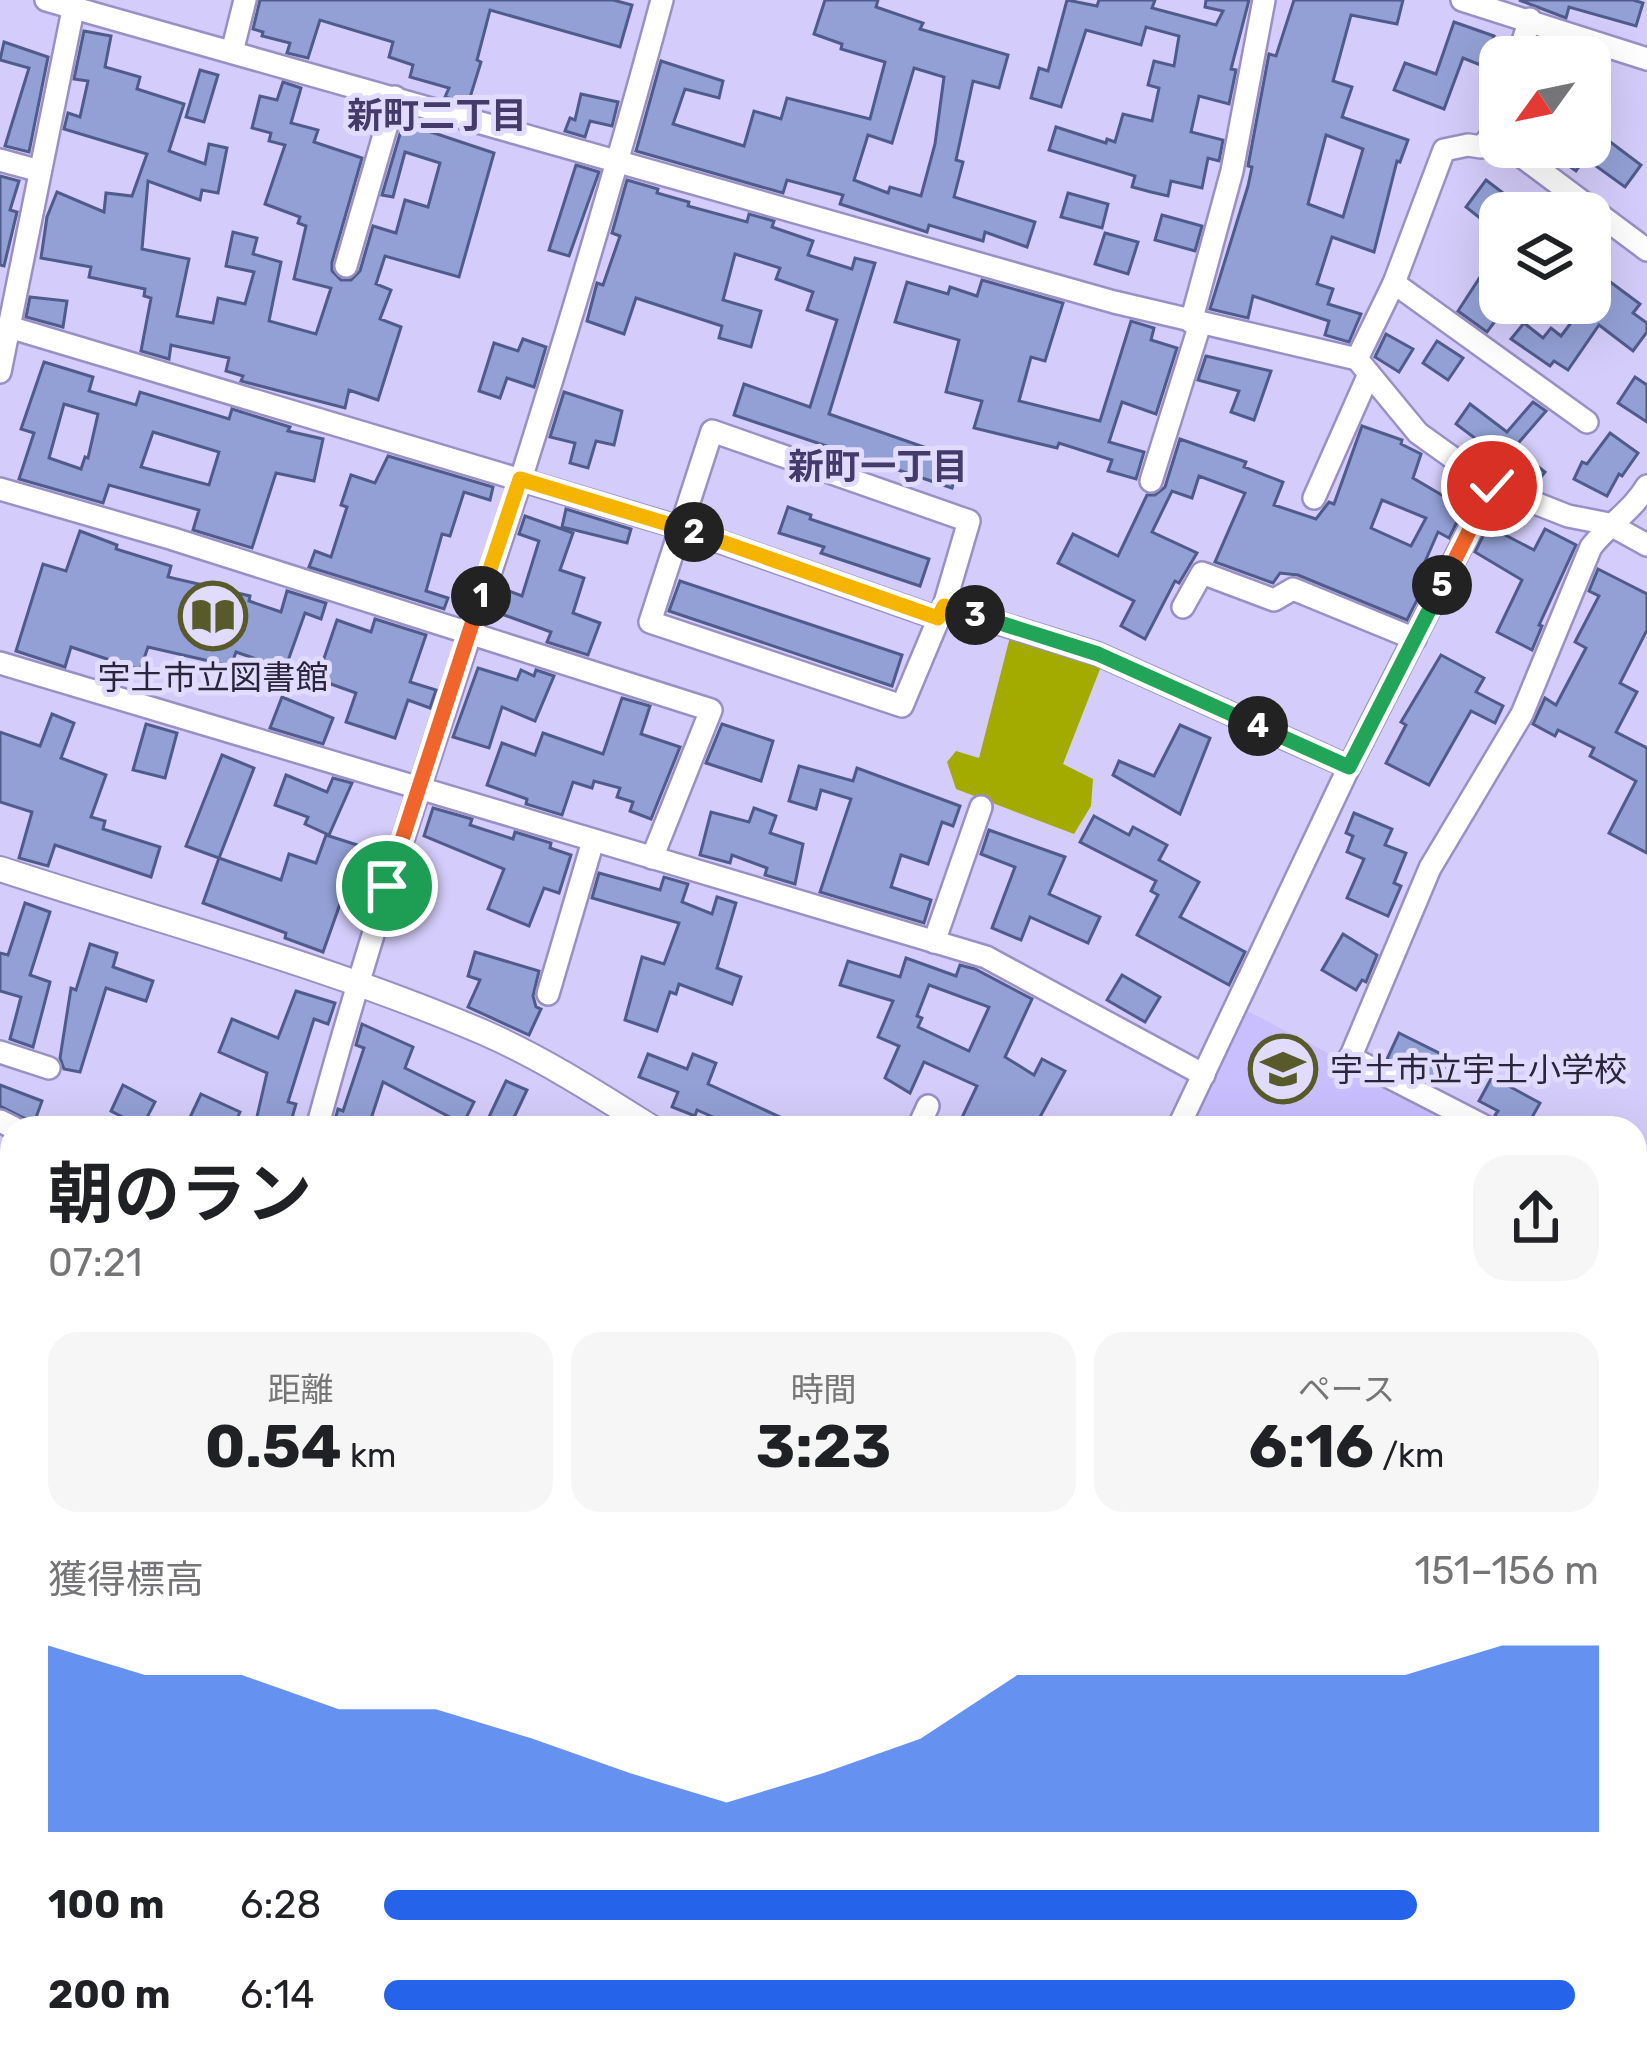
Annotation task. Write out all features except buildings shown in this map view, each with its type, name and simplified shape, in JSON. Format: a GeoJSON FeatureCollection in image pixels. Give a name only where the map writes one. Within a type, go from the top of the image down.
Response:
{"type":"FeatureCollection","features":[{"type":"Feature","properties":{"kind":"street"},"geometry":{"type":"LineString","coordinates":[[46,0],[74,4],[1363,367],[1418,434],[1492,486],[1568,516],[1609,524],[1647,545]]}},
{"type":"Feature","properties":{"kind":"street"},"geometry":{"type":"LineString","coordinates":[[232,52],[245,0]]}},
{"type":"Feature","properties":{"kind":"street"},"geometry":{"type":"LineString","coordinates":[[320,1116],[356,984],[619,159],[662,0]]}},
{"type":"Feature","properties":{"kind":"street"},"geometry":{"type":"LineString","coordinates":[[1151,481],[1232,171],[1264,0]]}},
{"type":"Feature","properties":{"kind":"street"},"geometry":{"type":"LineString","coordinates":[[1462,0],[1647,59]]}},
{"type":"Feature","properties":{"kind":"street"},"geometry":{"type":"LineString","coordinates":[[0,372],[9,327],[11,267],[40,171],[74,4]]}},
{"type":"Feature","properties":{"kind":"street"},"geometry":{"type":"LineString","coordinates":[[1525,36],[1530,20]]}},
{"type":"Feature","properties":{"kind":"street"},"geometry":{"type":"LineString","coordinates":[[346,266],[395,97]]}},
{"type":"Feature","properties":{"kind":"street"},"geometry":{"type":"LineString","coordinates":[[1315,498],[1444,150],[1479,147]]}},
{"type":"Feature","properties":{"kind":"street"},"geometry":{"type":"LineString","coordinates":[[0,160],[40,171]]}},
{"type":"Feature","properties":{"kind":"street"},"geometry":{"type":"LineString","coordinates":[[1537,168],[1647,250]]}},
{"type":"Feature","properties":{"kind":"street"},"geometry":{"type":"LineString","coordinates":[[1394,283],[1587,422]]}},
{"type":"Feature","properties":{"kind":"street"},"geometry":{"type":"LineString","coordinates":[[9,327],[678,527],[941,612],[1098,654],[1349,767]]}},
{"type":"Feature","properties":{"kind":"street"},"geometry":{"type":"LineString","coordinates":[[712,431],[969,521],[941,612],[902,706],[650,622],[712,431]]}},
{"type":"Feature","properties":{"kind":"street"},"geometry":{"type":"LineString","coordinates":[[1184,1116],[1349,767],[1492,486]]}},
{"type":"Feature","properties":{"kind":"street"},"geometry":{"type":"LineString","coordinates":[[1463,1116],[1349,1060],[1430,868],[1522,714],[1592,547],[1609,524],[1634,508],[1647,486]]}},
{"type":"Feature","properties":{"kind":"street"},"geometry":{"type":"LineString","coordinates":[[0,489],[170,538],[711,710],[652,858]]}},
{"type":"Feature","properties":{"kind":"street"},"geometry":{"type":"LineString","coordinates":[[1184,607],[1202,573],[1274,601],[1293,589],[1414,639]]}},
{"type":"Feature","properties":{"kind":"street"},"geometry":{"type":"LineString","coordinates":[[0,663],[986,957],[1204,1076]]}},
{"type":"Feature","properties":{"kind":"street"},"geometry":{"type":"LineString","coordinates":[[934,942],[981,807]]}},
{"type":"Feature","properties":{"kind":"street"},"geometry":{"type":"LineString","coordinates":[[548,994],[593,841]]}},
{"type":"Feature","properties":{"kind":"street"},"geometry":{"type":"LineString","coordinates":[[0,869],[356,984],[528,1054],[632,1116]]}},
{"type":"Feature","properties":{"kind":"street"},"geometry":{"type":"LineString","coordinates":[[0,1052],[49,1068]]}},
{"type":"Feature","properties":{"kind":"street"},"geometry":{"type":"LineString","coordinates":[[923,1116],[928,1106]]}},
{"type":"Feature","properties":{"kind":"shaded area"},"geometry":{"type":"Polygon","coordinates":[[[1011,633],[1102,664],[1063,764],[1093,779],[1091,806],[1074,834],[956,789],[947,762],[956,751],[979,758],[1011,633]]]}},
{"type":"Feature","properties":{"kind":"shaded area","name":"宇土市立宇土小学校"},"geometry":{"type":"Polygon","coordinates":[[[1238,1006],[1448,1116],[1184,1116],[1238,1006]]]}},
{"type":"Feature","properties":{"kind":"place","name":"宇土市立図書館"},"geometry":{"type":"Point","coordinates":[213,616]}},
{"type":"Feature","properties":{"kind":"place","name":"宇土市立宇土小学校"},"geometry":{"type":"Point","coordinates":[1283,1069]}},
{"type":"Feature","properties":{"kind":"district","name":"新町二丁目"},"geometry":{"type":"Point","coordinates":[437,115]}},
{"type":"Feature","properties":{"kind":"district","name":"新町一丁目"},"geometry":{"type":"Point","coordinates":[878,466]}},
{"type":"Feature","properties":{"kind":"route"},"geometry":{"type":"LineString","coordinates":[[387,886],[520,479],[678,527],[938,618],[944,606],[1098,654],[1349,767],[1492,486]]}}]}
